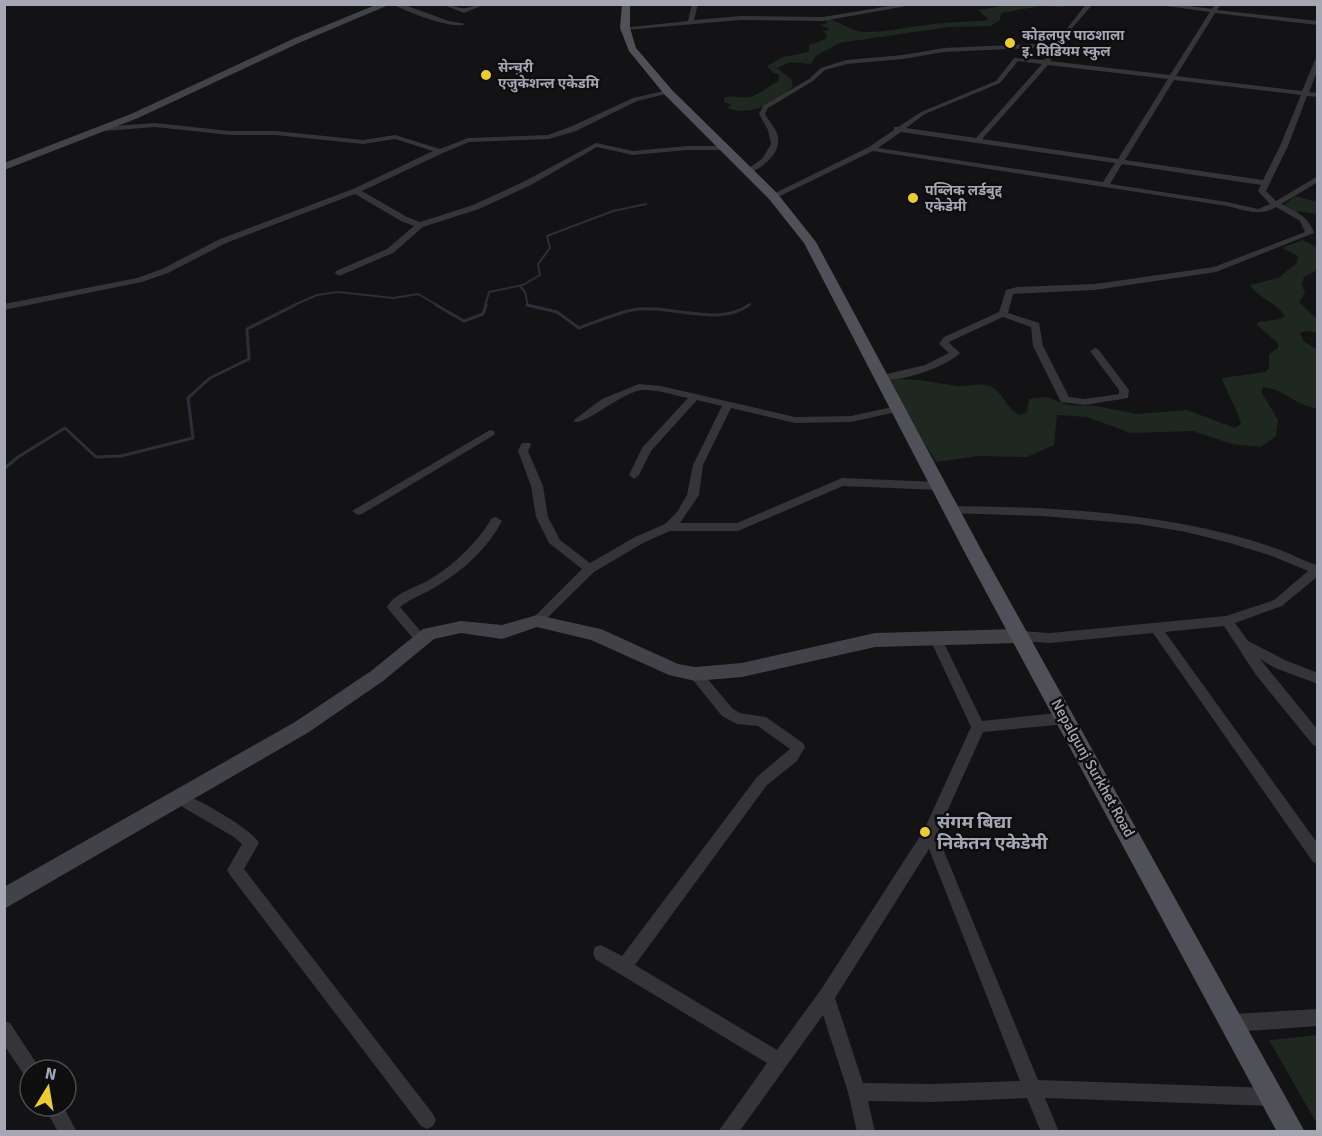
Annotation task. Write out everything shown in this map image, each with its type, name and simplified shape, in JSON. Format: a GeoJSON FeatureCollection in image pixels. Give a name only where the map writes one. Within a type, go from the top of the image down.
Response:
{"type":"FeatureCollection","features":[{"type":"Feature","properties":{"kind":"main road"},"geometry":{"type":"LineString","coordinates":[[625,28],[626,4]]}},
{"type":"Feature","properties":{"kind":"main road","name":"Nepalgunj Surkhet Road"},"geometry":{"type":"LineString","coordinates":[[625,28],[632,49],[668,92],[773,196],[810,242],[951,510],[1292,1131]]}},
{"type":"Feature","properties":{"kind":"street"},"geometry":{"type":"LineString","coordinates":[[4,167],[104,129],[236,70],[283,45],[387,4]]}},
{"type":"Feature","properties":{"kind":"street"},"geometry":{"type":"LineString","coordinates":[[394,4],[448,23],[463,24]]}},
{"type":"Feature","properties":{"kind":"street"},"geometry":{"type":"LineString","coordinates":[[444,4],[464,11],[483,4]]}},
{"type":"Feature","properties":{"kind":"street"},"geometry":{"type":"LineString","coordinates":[[690,23],[694,4]]}},
{"type":"Feature","properties":{"kind":"street"},"geometry":{"type":"LineString","coordinates":[[625,28],[741,18],[823,19],[915,4]]}},
{"type":"Feature","properties":{"kind":"street"},"geometry":{"type":"LineString","coordinates":[[978,140],[1047,61],[1090,4]]}},
{"type":"Feature","properties":{"kind":"street"},"geometry":{"type":"LineString","coordinates":[[1155,4],[1317,23]]}},
{"type":"Feature","properties":{"kind":"street"},"geometry":{"type":"LineString","coordinates":[[1106,184],[1218,4]]}},
{"type":"Feature","properties":{"kind":"street"},"geometry":{"type":"LineString","coordinates":[[748,171],[772,155],[772,130],[762,114],[765,107],[811,80],[823,69],[864,59],[903,57],[944,50],[1058,45]]}},
{"type":"Feature","properties":{"kind":"street"},"geometry":{"type":"LineString","coordinates":[[773,196],[872,149],[897,129],[923,113],[999,82],[1016,59],[1317,95]]}},
{"type":"Feature","properties":{"kind":"street"},"geometry":{"type":"LineString","coordinates":[[1003,314],[1009,292],[1095,287],[1216,270],[1310,232],[1310,228],[1302,219],[1274,205],[1265,198],[1262,191],[1278,162],[1306,94],[1317,60]]}},
{"type":"Feature","properties":{"kind":"street"},"geometry":{"type":"LineString","coordinates":[[4,307],[139,280],[165,271],[223,241],[356,191],[468,140],[549,137],[590,121],[635,99],[668,92]]}},
{"type":"Feature","properties":{"kind":"street"},"geometry":{"type":"LineString","coordinates":[[104,129],[155,125],[230,133],[276,133],[363,142],[395,137],[440,151]]}},
{"type":"Feature","properties":{"kind":"street"},"geometry":{"type":"LineString","coordinates":[[897,129],[1265,183]]}},
{"type":"Feature","properties":{"kind":"street"},"geometry":{"type":"LineString","coordinates":[[339,273],[390,251],[420,225],[476,207],[528,183],[596,145],[633,153],[687,148],[722,148]]}},
{"type":"Feature","properties":{"kind":"street"},"geometry":{"type":"LineString","coordinates":[[872,149],[1106,184],[1258,211],[1274,205],[1317,178]]}},
{"type":"Feature","properties":{"kind":"street"},"geometry":{"type":"LineString","coordinates":[[356,191],[404,219],[420,225]]}},
{"type":"Feature","properties":{"kind":"street"},"geometry":{"type":"LineString","coordinates":[[883,381],[920,370],[948,358],[955,353],[944,344],[947,339],[1003,314],[1036,325],[1038,346],[1065,400],[1085,402],[1124,396],[1124,390],[1095,351]]}},
{"type":"Feature","properties":{"kind":"street"},"geometry":{"type":"LineString","coordinates":[[579,420],[606,401],[639,387],[662,389],[795,420],[820,422],[851,419],[896,407]]}},
{"type":"Feature","properties":{"kind":"street"},"geometry":{"type":"LineString","coordinates":[[634,475],[646,450],[694,398]]}},
{"type":"Feature","properties":{"kind":"street"},"geometry":{"type":"LineString","coordinates":[[4,899],[302,727],[377,676],[429,634],[461,627],[502,632],[537,621],[590,569],[639,540],[669,527],[681,515],[693,495],[698,465],[728,404]]}},
{"type":"Feature","properties":{"kind":"street"},"geometry":{"type":"LineString","coordinates":[[358,511],[490,433]]}},
{"type":"Feature","properties":{"kind":"street"},"geometry":{"type":"LineString","coordinates":[[526,445],[523,451],[537,486],[542,517],[555,543],[590,569]]}},
{"type":"Feature","properties":{"kind":"street"},"geometry":{"type":"LineString","coordinates":[[669,527],[738,527],[842,482],[938,486]]}},
{"type":"Feature","properties":{"kind":"street"},"geometry":{"type":"LineString","coordinates":[[537,621],[595,634],[675,670],[695,674],[742,670],[875,640],[1020,636],[1050,638],[1227,621],[1278,603],[1317,569],[1262,547],[1148,522],[1058,512],[951,510]]}},
{"type":"Feature","properties":{"kind":"street"},"geometry":{"type":"LineString","coordinates":[[422,640],[393,607],[403,596],[432,584],[454,568],[485,538],[496,522]]}},
{"type":"Feature","properties":{"kind":"street"},"geometry":{"type":"LineString","coordinates":[[1227,621],[1261,671],[1317,741]]}},
{"type":"Feature","properties":{"kind":"street"},"geometry":{"type":"LineString","coordinates":[[1156,628],[1317,857]]}},
{"type":"Feature","properties":{"kind":"street"},"geometry":{"type":"LineString","coordinates":[[727,1131],[826,997],[930,834],[978,727],[935,637]]}},
{"type":"Feature","properties":{"kind":"street"},"geometry":{"type":"LineString","coordinates":[[1243,644],[1280,664],[1317,679]]}},
{"type":"Feature","properties":{"kind":"street"},"geometry":{"type":"LineString","coordinates":[[624,967],[699,860],[771,770],[796,753],[798,747],[755,718],[737,718],[727,712],[695,674]]}},
{"type":"Feature","properties":{"kind":"street"},"geometry":{"type":"LineString","coordinates":[[978,727],[1066,718]]}},
{"type":"Feature","properties":{"kind":"street"},"geometry":{"type":"LineString","coordinates":[[179,798],[239,832],[251,843],[235,870],[427,1120]]}},
{"type":"Feature","properties":{"kind":"street"},"geometry":{"type":"LineString","coordinates":[[930,834],[1050,1131]]}},
{"type":"Feature","properties":{"kind":"street"},"geometry":{"type":"LineString","coordinates":[[601,953],[779,1061]]}},
{"type":"Feature","properties":{"kind":"street"},"geometry":{"type":"LineString","coordinates":[[826,997],[857,1092],[866,1131]]}},
{"type":"Feature","properties":{"kind":"street"},"geometry":{"type":"LineString","coordinates":[[1234,1023],[1317,1017]]}},
{"type":"Feature","properties":{"kind":"street"},"geometry":{"type":"LineString","coordinates":[[4,1029],[23,1058]]}},
{"type":"Feature","properties":{"kind":"street"},"geometry":{"type":"LineString","coordinates":[[857,1092],[932,1094],[1034,1089],[1273,1097]]}},
{"type":"Feature","properties":{"kind":"street"},"geometry":{"type":"LineString","coordinates":[[60,1118],[68,1131]]}},
{"type":"Feature","properties":{"kind":"shaded area"},"geometry":{"type":"Polygon","coordinates":[[[1014,4],[1069,5],[1064,7],[1040,6],[1001,13],[1000,20],[991,26],[949,27],[839,43],[816,56],[811,64],[790,62],[777,68],[791,79],[793,87],[770,103],[746,111],[727,108],[731,105],[724,102],[724,98],[728,97],[753,96],[779,81],[779,75],[767,66],[783,57],[809,52],[809,45],[826,39],[827,35],[823,31],[830,29],[820,25],[827,23],[826,20],[858,31],[881,31],[989,20],[978,10],[1014,4]]]}},
{"type":"Feature","properties":{"kind":"shaded area"},"geometry":{"type":"Polygon","coordinates":[[[1295,196],[1317,202],[1317,214],[1295,211],[1284,205],[1295,196]]]}},
{"type":"Feature","properties":{"kind":"shaded area"},"geometry":{"type":"Polygon","coordinates":[[[1303,240],[1317,247],[1317,270],[1304,277],[1302,284],[1305,293],[1299,302],[1317,319],[1317,333],[1306,331],[1300,333],[1304,342],[1317,349],[1317,408],[1302,404],[1276,390],[1262,388],[1262,393],[1278,420],[1276,436],[1261,447],[1232,444],[1193,431],[1131,433],[1087,417],[1057,415],[1054,445],[1027,457],[979,456],[936,462],[887,381],[913,380],[957,386],[990,386],[999,392],[1015,413],[1020,415],[1027,412],[1029,399],[1047,397],[1068,405],[1096,406],[1136,414],[1187,410],[1235,428],[1241,424],[1222,378],[1265,372],[1269,368],[1269,354],[1278,348],[1278,343],[1257,325],[1258,322],[1281,319],[1285,316],[1250,285],[1278,278],[1297,263],[1298,256],[1282,248],[1303,240]]]}},
{"type":"Feature","properties":{"kind":"shaded area"},"geometry":{"type":"Polygon","coordinates":[[[1318,1035],[1317,1124],[1269,1040],[1318,1035]]]}},
{"type":"Feature","properties":{"kind":"waterway"},"geometry":{"type":"LineString","coordinates":[[485,306],[489,292],[523,285],[540,275],[538,264],[550,248],[547,236],[613,211],[646,204]]}},
{"type":"Feature","properties":{"kind":"waterway"},"geometry":{"type":"LineString","coordinates":[[520,286],[525,292],[528,305]]}},
{"type":"Feature","properties":{"kind":"waterway"},"geometry":{"type":"LineString","coordinates":[[292,306],[317,295],[338,292],[393,298],[418,294],[439,306]]}},
{"type":"Feature","properties":{"kind":"waterway"},"geometry":{"type":"LineString","coordinates":[[4,469],[18,457],[65,428],[96,457],[121,456],[193,438],[188,398],[210,378],[249,359],[247,329],[295,305]]}},
{"type":"Feature","properties":{"kind":"waterway"},"geometry":{"type":"LineString","coordinates":[[436,305],[464,321],[483,314],[486,305]]}},
{"type":"Feature","properties":{"kind":"waterway"},"geometry":{"type":"LineString","coordinates":[[528,305],[557,312],[579,328],[632,310],[646,309],[707,315],[736,312],[749,305]]}},
{"type":"Feature","properties":{"kind":"place","name":"कोहलपुर पाठशाला इ. मिडियम स्कुल"},"geometry":{"type":"Point","coordinates":[1010,43]}},
{"type":"Feature","properties":{"kind":"place","name":"सेन्चुरी एजुकेशन्ल एकेडमि"},"geometry":{"type":"Point","coordinates":[486,75]}},
{"type":"Feature","properties":{"kind":"place","name":"पब्लिक लर्डबुद्द एकेडेमी"},"geometry":{"type":"Point","coordinates":[913,198]}},
{"type":"Feature","properties":{"kind":"place","name":"संगम बिद्या निकेतन एकेडेमी"},"geometry":{"type":"Point","coordinates":[925,832]}}]}
